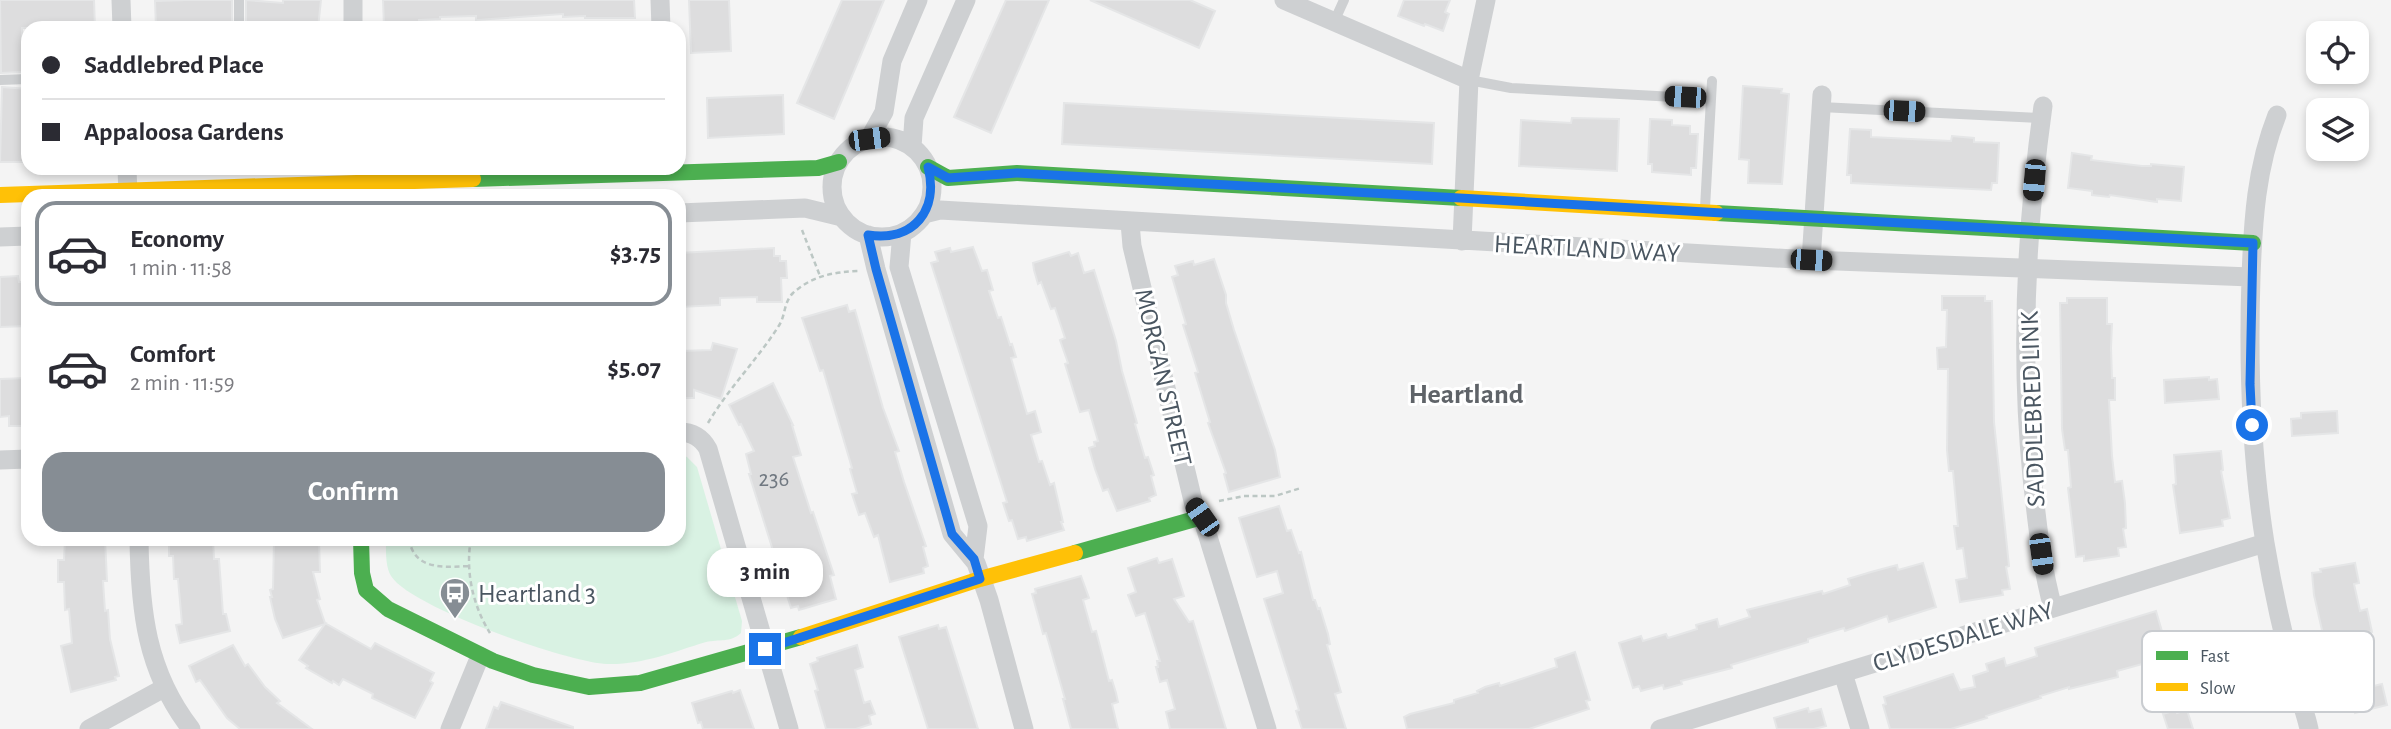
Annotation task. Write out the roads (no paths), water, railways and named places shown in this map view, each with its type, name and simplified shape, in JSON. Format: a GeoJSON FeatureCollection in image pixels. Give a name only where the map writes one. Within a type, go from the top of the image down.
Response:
{"type":"FeatureCollection","features":[{"type":"Feature","properties":{"kind":"street"},"geometry":{"type":"LineString","coordinates":[[121,0],[122,21]]}},
{"type":"Feature","properties":{"kind":"street"},"geometry":{"type":"LineString","coordinates":[[353,0],[353,21]]}},
{"type":"Feature","properties":{"kind":"street"},"geometry":{"type":"LineString","coordinates":[[660,0],[661,21]]}},
{"type":"Feature","properties":{"kind":"street"},"geometry":{"type":"LineString","coordinates":[[869,139],[884,112],[892,61],[919,0]]}},
{"type":"Feature","properties":{"kind":"street"},"geometry":{"type":"LineString","coordinates":[[912,147],[914,118],[965,0]]}},
{"type":"Feature","properties":{"kind":"street"},"geometry":{"type":"LineString","coordinates":[[1284,0],[1469,80]]}},
{"type":"Feature","properties":{"kind":"street"},"geometry":{"type":"LineString","coordinates":[[1462,241],[1469,80],[1486,0]]}},
{"type":"Feature","properties":{"kind":"street"},"geometry":{"type":"LineString","coordinates":[[1811,260],[1822,101]]}},
{"type":"Feature","properties":{"kind":"street","name":"SADDLEBRED LINK"},"geometry":{"type":"LineString","coordinates":[[2042,112],[2030,229],[2025,368],[2027,421],[2044,575],[2053,608]]}},
{"type":"Feature","properties":{"kind":"street"},"geometry":{"type":"LineString","coordinates":[[2277,115],[2264,151],[2258,180],[2252,259],[2250,384],[2253,446],[2265,543],[2283,631]]}},
{"type":"Feature","properties":{"kind":"street"},"geometry":{"type":"LineString","coordinates":[[884,137],[899,140],[912,147],[928,167],[931,191],[925,214],[915,225],[891,236],[868,235],[849,225],[835,204],[832,190],[839,162],[847,152],[869,139],[884,137]]}},
{"type":"Feature","properties":{"kind":"street"},"geometry":{"type":"LineString","coordinates":[[686,171],[818,168],[839,162]]}},
{"type":"Feature","properties":{"kind":"street","name":"HEARTLAND WAY"},"geometry":{"type":"LineString","coordinates":[[928,167],[948,178],[1017,173],[2030,229],[2252,259]]}},
{"type":"Feature","properties":{"kind":"street"},"geometry":{"type":"LineString","coordinates":[[192,189],[357,176],[511,188],[629,175]]}},
{"type":"Feature","properties":{"kind":"street"},"geometry":{"type":"LineString","coordinates":[[0,195],[21,195]]}},
{"type":"Feature","properties":{"kind":"street"},"geometry":{"type":"LineString","coordinates":[[686,212],[805,208],[842,217]]}},
{"type":"Feature","properties":{"kind":"street","name":"HEARTLAND WAY"},"geometry":{"type":"LineString","coordinates":[[925,214],[940,210],[1130,223],[2029,270],[2252,259]]}},
{"type":"Feature","properties":{"kind":"street","name":"MORGAN STREET"},"geometry":{"type":"LineString","coordinates":[[1130,223],[1132,246],[1198,511],[1267,729]]}},
{"type":"Feature","properties":{"kind":"street"},"geometry":{"type":"LineString","coordinates":[[902,233],[899,267],[978,526],[974,559],[989,600],[1024,729]]}},
{"type":"Feature","properties":{"kind":"street"},"geometry":{"type":"LineString","coordinates":[[868,235],[952,534],[974,559]]}},
{"type":"Feature","properties":{"kind":"street"},"geometry":{"type":"LineString","coordinates":[[0,237],[21,236]]}},
{"type":"Feature","properties":{"kind":"street"},"geometry":{"type":"LineString","coordinates":[[686,434],[703,440],[708,450],[789,729]]}},
{"type":"Feature","properties":{"kind":"street"},"geometry":{"type":"LineString","coordinates":[[0,460],[21,459]]}},
{"type":"Feature","properties":{"kind":"street"},"geometry":{"type":"LineString","coordinates":[[361,546],[362,573],[370,596],[388,610],[480,656],[533,675],[589,687],[640,683],[765,649],[1198,511]]}},
{"type":"Feature","properties":{"kind":"street","name":"CLYDESDALE WAY"},"geometry":{"type":"LineString","coordinates":[[1660,729],[2265,543]]}},
{"type":"Feature","properties":{"kind":"street"},"geometry":{"type":"LineString","coordinates":[[139,546],[144,623],[152,657],[164,688],[191,729]]}},
{"type":"Feature","properties":{"kind":"street"},"geometry":{"type":"LineString","coordinates":[[450,729],[480,656]]}},
{"type":"Feature","properties":{"kind":"street"},"geometry":{"type":"LineString","coordinates":[[1843,673],[1860,729]]}},
{"type":"Feature","properties":{"kind":"street"},"geometry":{"type":"LineString","coordinates":[[89,729],[164,688]]}},
{"type":"Feature","properties":{"kind":"street"},"geometry":{"type":"LineString","coordinates":[[2304,712],[2309,729]]}},
{"type":"Feature","properties":{"kind":"lane"},"geometry":{"type":"LineString","coordinates":[[239,0],[239,21]]}},
{"type":"Feature","properties":{"kind":"lane"},"geometry":{"type":"LineString","coordinates":[[1335,22],[1344,0]]}},
{"type":"Feature","properties":{"kind":"lane"},"geometry":{"type":"LineString","coordinates":[[0,80],[21,79]]}},
{"type":"Feature","properties":{"kind":"lane"},"geometry":{"type":"LineString","coordinates":[[1469,80],[1511,88],[1711,99]]}},
{"type":"Feature","properties":{"kind":"lane"},"geometry":{"type":"LineString","coordinates":[[1705,212],[1712,81]]}},
{"type":"Feature","properties":{"kind":"lane"},"geometry":{"type":"LineString","coordinates":[[1822,101],[2042,112]]}},
{"type":"Feature","properties":{"kind":"place","name":"Heartland 3"},"geometry":{"type":"Point","coordinates":[455,620]}},
{"type":"Feature","properties":{"kind":"district","name":"Heartland"},"geometry":{"type":"Point","coordinates":[1466,393]}}]}
